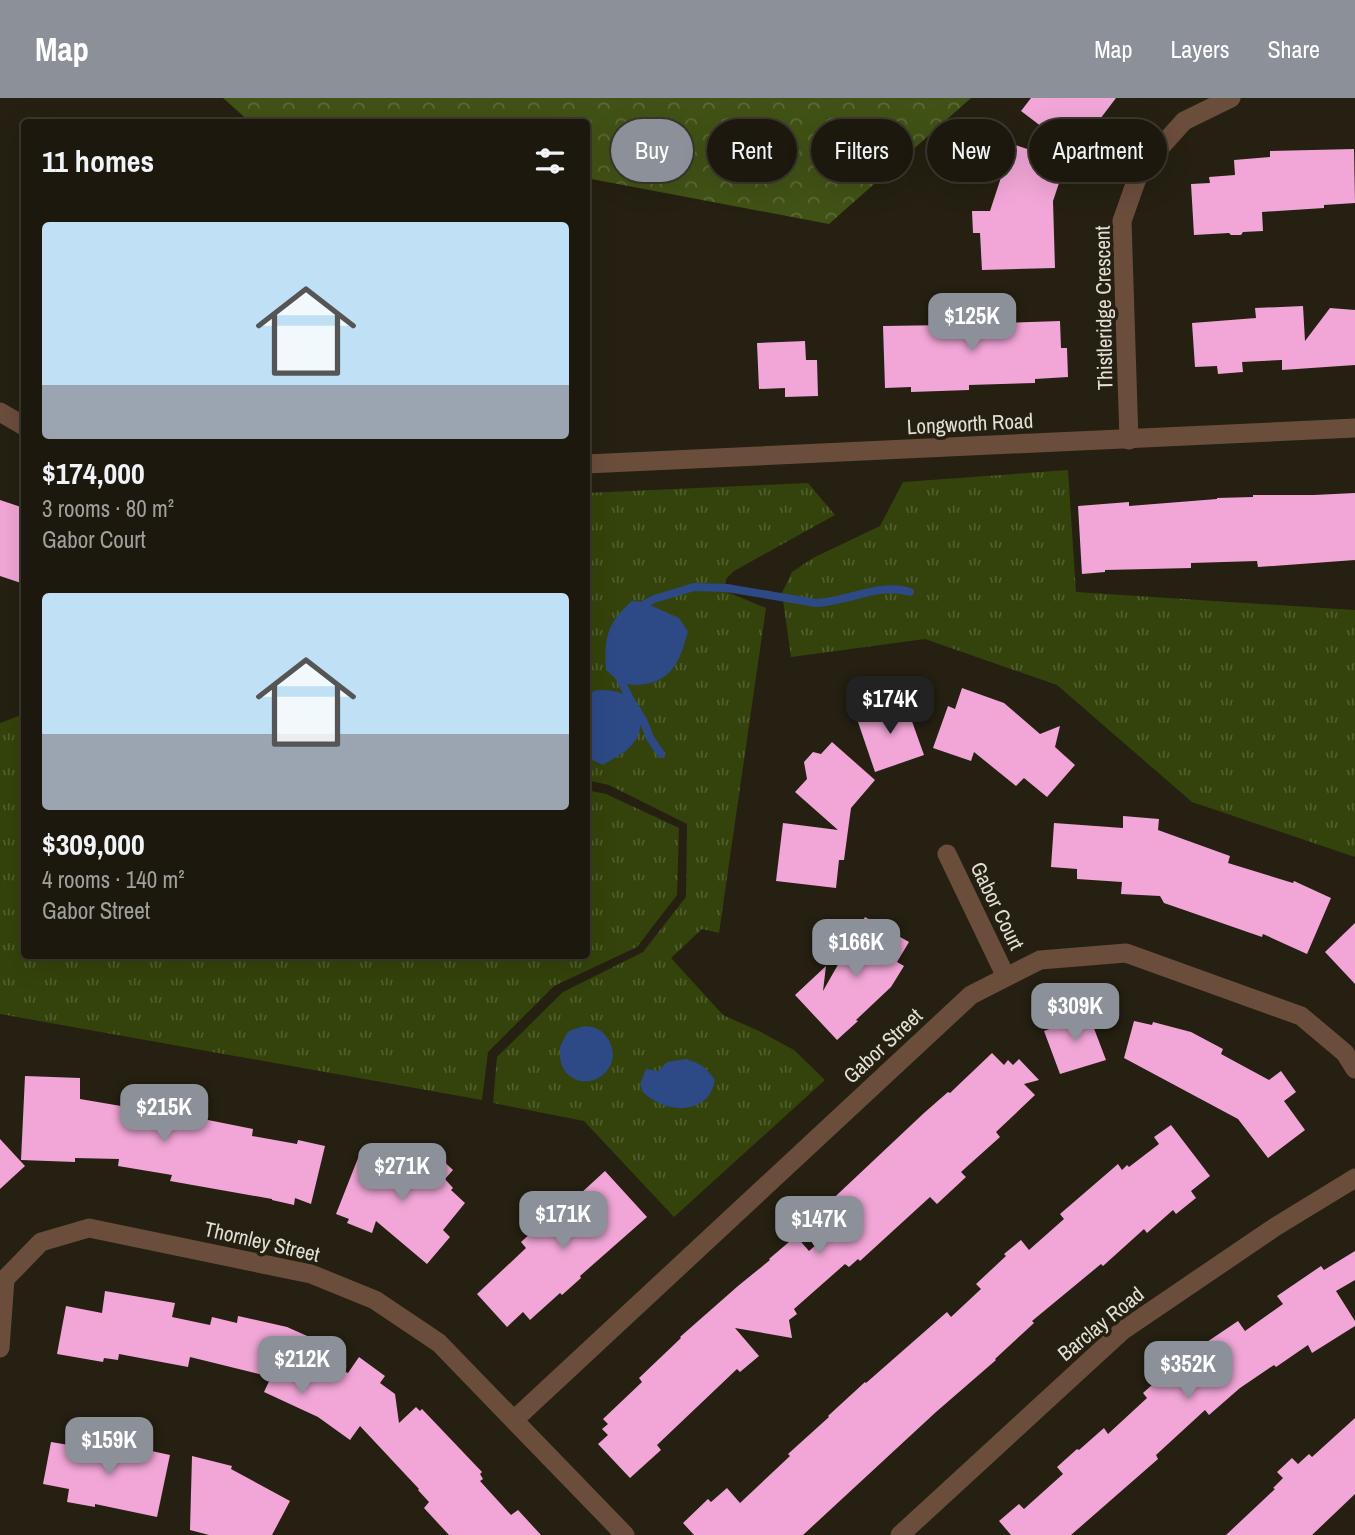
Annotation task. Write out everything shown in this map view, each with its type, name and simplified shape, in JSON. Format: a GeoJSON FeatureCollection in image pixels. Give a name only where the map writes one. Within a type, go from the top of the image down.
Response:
{"type":"FeatureCollection","features":[{"type":"Feature","properties":{"kind":"street","name":"Thistleridge Crescent"},"geometry":{"type":"LineString","coordinates":[[1129,440],[1122,221],[1140,170],[1184,121],[1231,98]]}},
{"type":"Feature","properties":{"kind":"street"},"geometry":{"type":"LineString","coordinates":[[0,412],[21,424]]}},
{"type":"Feature","properties":{"kind":"street","name":"Longworth Road"},"geometry":{"type":"LineString","coordinates":[[590,464],[1355,428]]}},
{"type":"Feature","properties":{"kind":"street","name":"Gabor Court"},"geometry":{"type":"LineString","coordinates":[[947,854],[1006,977]]}},
{"type":"Feature","properties":{"kind":"street","name":"Gabor Street"},"geometry":{"type":"LineString","coordinates":[[514,1420],[971,995],[1040,960],[1126,953],[1301,1016],[1345,1053],[1355,1069]]}},
{"type":"Feature","properties":{"kind":"street","name":"Barclay Road"},"geometry":{"type":"LineString","coordinates":[[900,1535],[1122,1331],[1275,1227],[1355,1178]]}},
{"type":"Feature","properties":{"kind":"street","name":"Thornley Street"},"geometry":{"type":"LineString","coordinates":[[0,1348],[5,1279],[41,1242],[89,1228],[311,1274],[375,1300],[439,1343],[625,1535]]}},
{"type":"Feature","properties":{"kind":"green space"},"geometry":{"type":"Polygon","coordinates":[[[223,98],[971,98],[947,119],[927,119],[927,137],[913,149],[913,119],[811,119],[811,182],[876,182],[829,224],[590,179],[590,119],[247,119],[223,98]]]}},
{"type":"Feature","properties":{"kind":"green space"},"geometry":{"type":"Polygon","coordinates":[[[1068,470],[1076,592],[1355,610],[1355,857],[1192,802],[1057,685],[925,639],[791,657],[782,593],[792,572],[813,558],[880,526],[903,482],[1068,470]]]}},
{"type":"Feature","properties":{"kind":"green space"},"geometry":{"type":"Polygon","coordinates":[[[808,483],[835,515],[734,571],[726,579],[725,591],[766,608],[719,933],[702,929],[671,958],[723,1015],[794,1050],[825,1080],[674,1217],[584,1121],[493,1103],[497,1057],[563,992],[643,952],[686,897],[687,824],[609,785],[590,781],[590,493],[808,483]]]}},
{"type":"Feature","properties":{"kind":"green space"},"geometry":{"type":"Polygon","coordinates":[[[21,715],[21,959],[590,959],[590,791],[606,794],[679,828],[677,895],[637,947],[554,986],[488,1052],[482,1100],[0,1014],[0,723],[21,715]]]}},
{"type":"Feature","properties":{"kind":"water"},"geometry":{"type":"Polygon","coordinates":[[[632,601],[643,602],[679,618],[688,632],[673,668],[657,681],[644,684],[623,683],[606,670],[607,640],[612,624],[632,601]]]}},
{"type":"Feature","properties":{"kind":"water"},"geometry":{"type":"Polygon","coordinates":[[[597,690],[623,694],[636,706],[641,722],[640,731],[630,747],[603,765],[590,759],[590,693],[597,690]]]}},
{"type":"Feature","properties":{"kind":"water"},"geometry":{"type":"Polygon","coordinates":[[[584,1026],[594,1027],[604,1033],[613,1053],[611,1064],[605,1072],[590,1081],[574,1079],[563,1067],[560,1057],[560,1047],[567,1033],[584,1026]]]}},
{"type":"Feature","properties":{"kind":"water"},"geometry":{"type":"Polygon","coordinates":[[[686,1059],[703,1066],[715,1080],[707,1098],[692,1107],[683,1108],[664,1105],[644,1093],[640,1084],[646,1069],[658,1071],[667,1062],[686,1059]]]}},
{"type":"Feature","properties":{"kind":"building"},"geometry":{"type":"Polygon","coordinates":[[[1031,98],[1116,98],[1100,119],[1032,119],[1021,111],[1031,98]]]}},
{"type":"Feature","properties":{"kind":"building"},"geometry":{"type":"Polygon","coordinates":[[[1015,145],[1029,150],[1029,182],[1059,182],[1053,201],[1055,268],[982,270],[980,233],[973,233],[972,211],[990,211],[1000,182],[1015,182],[1015,145]]]}},
{"type":"Feature","properties":{"kind":"building"},"geometry":{"type":"Polygon","coordinates":[[[1354,149],[1355,203],[1262,212],[1263,231],[1243,232],[1241,235],[1194,235],[1191,184],[1210,183],[1209,177],[1235,175],[1234,160],[1270,157],[1270,151],[1354,149]]]}},
{"type":"Feature","properties":{"kind":"building"},"geometry":{"type":"Polygon","coordinates":[[[1303,306],[1305,341],[1330,308],[1355,310],[1355,365],[1282,370],[1282,360],[1242,362],[1243,372],[1218,374],[1217,366],[1195,367],[1192,323],[1256,318],[1255,308],[1303,306]]]}},
{"type":"Feature","properties":{"kind":"building"},"geometry":{"type":"Polygon","coordinates":[[[1002,313],[1003,323],[1060,321],[1061,348],[1067,348],[1068,377],[1035,379],[1035,383],[969,385],[969,390],[911,392],[911,387],[885,388],[883,326],[948,325],[947,314],[1002,313]]]}},
{"type":"Feature","properties":{"kind":"building"},"geometry":{"type":"Polygon","coordinates":[[[805,341],[806,360],[817,360],[818,396],[785,397],[785,388],[759,389],[757,343],[805,341]]]}},
{"type":"Feature","properties":{"kind":"building"},"geometry":{"type":"Polygon","coordinates":[[[1355,493],[1355,560],[1258,567],[1257,561],[1191,563],[1191,568],[1105,570],[1082,574],[1078,506],[1129,502],[1129,506],[1253,495],[1355,493]]]}},
{"type":"Feature","properties":{"kind":"building"},"geometry":{"type":"Polygon","coordinates":[[[0,500],[21,507],[21,583],[0,576],[0,500]]]}},
{"type":"Feature","properties":{"kind":"building"},"geometry":{"type":"Polygon","coordinates":[[[962,688],[1004,703],[1040,734],[1060,726],[1055,747],[1075,765],[1047,797],[1024,778],[1016,786],[974,752],[971,761],[933,748],[948,706],[955,709],[962,688]]]}},
{"type":"Feature","properties":{"kind":"building"},"geometry":{"type":"Polygon","coordinates":[[[904,699],[924,755],[875,772],[856,716],[904,699]]]}},
{"type":"Feature","properties":{"kind":"building"},"geometry":{"type":"Polygon","coordinates":[[[832,742],[875,780],[851,808],[844,860],[839,860],[836,888],[776,881],[783,823],[838,830],[795,792],[807,779],[804,762],[813,752],[821,754],[832,742]]]}},
{"type":"Feature","properties":{"kind":"building"},"geometry":{"type":"Polygon","coordinates":[[[1123,816],[1159,819],[1158,830],[1230,856],[1228,863],[1293,883],[1294,881],[1331,898],[1307,954],[1263,934],[1262,937],[1164,903],[1160,896],[1121,894],[1122,882],[1077,879],[1077,869],[1051,867],[1054,823],[1123,828],[1123,816]]]}},
{"type":"Feature","properties":{"kind":"building"},"geometry":{"type":"Polygon","coordinates":[[[865,917],[909,942],[897,962],[904,966],[891,987],[837,1040],[795,995],[826,966],[823,991],[865,917]]]}},
{"type":"Feature","properties":{"kind":"building"},"geometry":{"type":"Polygon","coordinates":[[[1355,923],[1355,984],[1325,952],[1355,923]]]}},
{"type":"Feature","properties":{"kind":"building"},"geometry":{"type":"Polygon","coordinates":[[[1087,1010],[1106,1060],[1060,1074],[1044,1031],[1065,1023],[1063,1019],[1087,1010]]]}},
{"type":"Feature","properties":{"kind":"building"},"geometry":{"type":"Polygon","coordinates":[[[1134,1021],[1152,1025],[1153,1022],[1191,1032],[1223,1049],[1221,1054],[1269,1080],[1281,1071],[1296,1092],[1284,1101],[1305,1130],[1268,1158],[1238,1119],[1124,1058],[1134,1021]]]}},
{"type":"Feature","properties":{"kind":"building"},"geometry":{"type":"Polygon","coordinates":[[[992,1053],[1004,1065],[1008,1060],[1013,1065],[1019,1059],[1039,1080],[1024,1084],[1035,1095],[996,1132],[1000,1137],[961,1172],[966,1177],[937,1204],[930,1197],[860,1261],[858,1259],[849,1267],[845,1264],[794,1309],[797,1314],[789,1320],[792,1338],[735,1328],[759,1356],[740,1372],[737,1369],[657,1445],[661,1450],[630,1478],[598,1444],[608,1435],[602,1429],[608,1424],[603,1419],[642,1382],[639,1378],[680,1337],[796,1236],[809,1251],[837,1226],[822,1209],[992,1053]]]}},
{"type":"Feature","properties":{"kind":"building"},"geometry":{"type":"Polygon","coordinates":[[[25,1076],[80,1078],[80,1099],[162,1113],[163,1111],[253,1129],[252,1136],[297,1144],[298,1140],[325,1146],[311,1204],[295,1198],[294,1205],[170,1181],[172,1175],[118,1166],[119,1159],[75,1158],[75,1162],[21,1160],[25,1076]]]}},
{"type":"Feature","properties":{"kind":"building"},"geometry":{"type":"Polygon","coordinates":[[[1171,1125],[1210,1176],[1191,1191],[1196,1198],[1176,1214],[1173,1210],[1147,1233],[1144,1229],[1103,1266],[1101,1264],[1032,1321],[1034,1323],[996,1360],[803,1535],[694,1535],[683,1523],[708,1499],[711,1502],[727,1488],[740,1503],[865,1382],[947,1312],[951,1317],[981,1289],[976,1284],[1006,1256],[1004,1254],[1021,1240],[1029,1250],[1064,1219],[1060,1214],[1118,1164],[1122,1170],[1127,1165],[1129,1167],[1159,1144],[1154,1137],[1171,1125]]]}},
{"type":"Feature","properties":{"kind":"building"},"geometry":{"type":"Polygon","coordinates":[[[0,1139],[25,1166],[0,1189],[0,1139]]]}},
{"type":"Feature","properties":{"kind":"building"},"geometry":{"type":"Polygon","coordinates":[[[360,1153],[417,1176],[437,1155],[453,1170],[445,1179],[453,1188],[451,1190],[465,1203],[443,1230],[450,1237],[427,1264],[376,1221],[372,1233],[347,1223],[349,1219],[336,1214],[360,1153]]]}},
{"type":"Feature","properties":{"kind":"building"},"geometry":{"type":"Polygon","coordinates":[[[605,1171],[647,1217],[562,1295],[560,1293],[530,1320],[523,1312],[507,1327],[477,1294],[526,1248],[521,1242],[553,1213],[556,1216],[605,1171]]]}},
{"type":"Feature","properties":{"kind":"building"},"geometry":{"type":"Polygon","coordinates":[[[1355,1251],[1355,1280],[1336,1291],[1355,1321],[1355,1326],[1312,1353],[1308,1345],[1240,1388],[1209,1415],[1205,1410],[1156,1455],[1158,1459],[1071,1535],[1011,1535],[999,1521],[1019,1504],[1024,1509],[1063,1474],[1057,1467],[1104,1428],[1108,1434],[1147,1398],[1143,1393],[1162,1376],[1165,1378],[1201,1346],[1238,1321],[1245,1331],[1283,1304],[1277,1296],[1321,1266],[1324,1270],[1355,1251]]]}},
{"type":"Feature","properties":{"kind":"building"},"geometry":{"type":"Polygon","coordinates":[[[105,1291],[175,1303],[172,1317],[210,1325],[212,1317],[237,1323],[238,1316],[287,1327],[314,1339],[307,1354],[348,1373],[359,1357],[385,1376],[380,1383],[395,1394],[399,1423],[416,1407],[420,1411],[422,1409],[482,1472],[480,1474],[483,1479],[480,1481],[511,1515],[518,1510],[541,1535],[449,1535],[424,1508],[429,1502],[419,1489],[360,1426],[350,1440],[318,1417],[264,1392],[271,1377],[190,1357],[188,1367],[119,1354],[118,1360],[104,1358],[103,1362],[57,1354],[66,1306],[102,1313],[105,1291]]]}},
{"type":"Feature","properties":{"kind":"building"},"geometry":{"type":"Polygon","coordinates":[[[1355,1418],[1355,1494],[1312,1535],[1226,1535],[1275,1489],[1273,1488],[1283,1478],[1277,1472],[1292,1458],[1298,1464],[1309,1454],[1312,1457],[1355,1418]]]}},
{"type":"Feature","properties":{"kind":"building"},"geometry":{"type":"Polygon","coordinates":[[[51,1442],[122,1454],[124,1445],[170,1455],[157,1517],[95,1504],[95,1507],[67,1502],[69,1489],[43,1484],[51,1442]]]}},
{"type":"Feature","properties":{"kind":"building"},"geometry":{"type":"Polygon","coordinates":[[[192,1456],[232,1466],[231,1469],[290,1501],[272,1535],[209,1535],[190,1530],[192,1456]]]}},
{"type":"Feature","properties":{"kind":"waterway"},"geometry":{"type":"LineString","coordinates":[[638,608],[654,599],[694,587],[727,588],[816,603],[887,589],[910,592]]}},
{"type":"Feature","properties":{"kind":"waterway"},"geometry":{"type":"LineString","coordinates":[[617,673],[661,754]]}}]}
